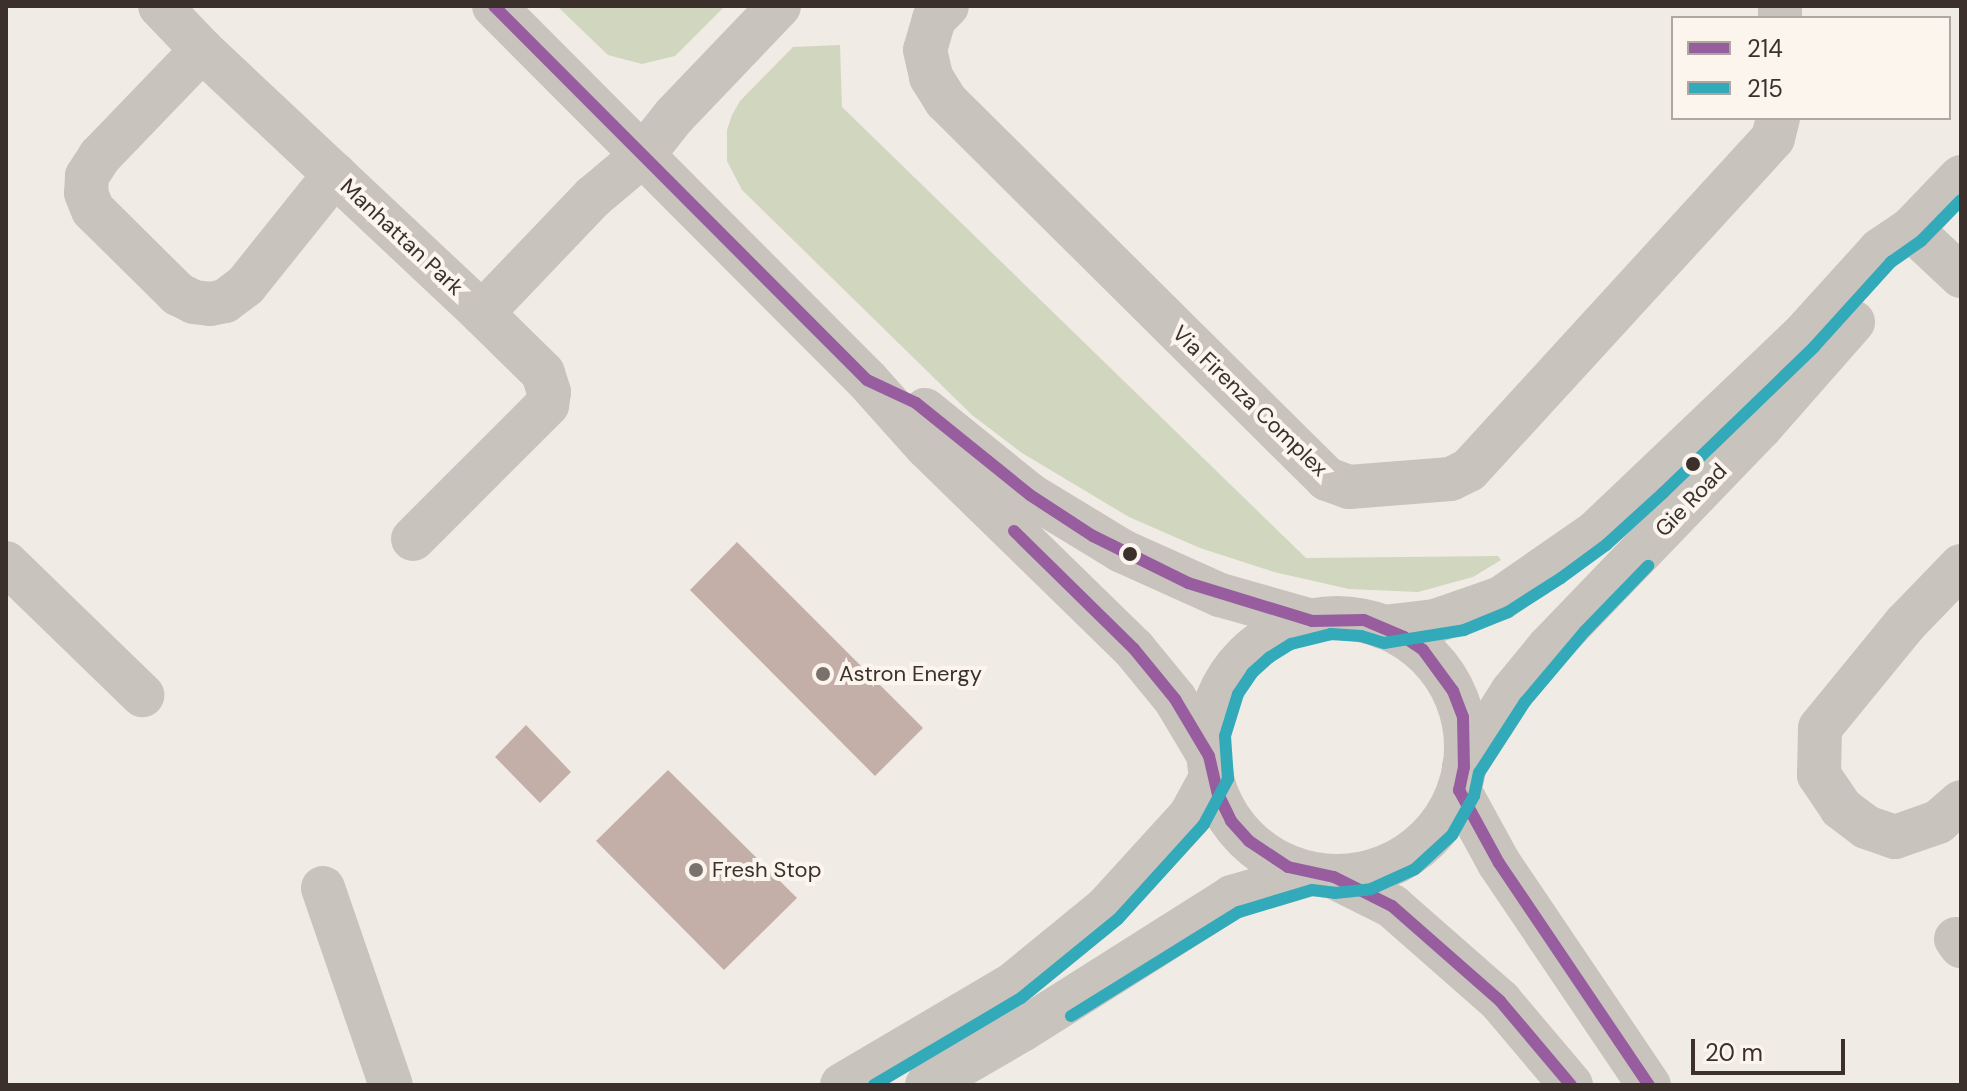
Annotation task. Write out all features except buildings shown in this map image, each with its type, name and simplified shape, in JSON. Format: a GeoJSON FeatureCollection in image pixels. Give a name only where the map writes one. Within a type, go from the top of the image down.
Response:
{"type":"FeatureCollection","features":[{"type":"Feature","properties":{"kind":"street","name":"Manhattan Park"},"geometry":{"type":"LineString","coordinates":[[160,6],[202,50],[482,313],[593,197],[643,155],[674,116],[779,6]]}},
{"type":"Feature","properties":{"kind":"street"},"geometry":{"type":"LineString","coordinates":[[494,6],[867,380],[926,446],[1134,649],[1175,699],[1210,766],[1231,821],[1249,841],[1272,859],[1322,875],[1392,906],[1500,1001],[1571,1085]]}},
{"type":"Feature","properties":{"kind":"street","name":"Via Firenza Complex"},"geometry":{"type":"LineString","coordinates":[[947,6],[934,19],[925,50],[931,77],[946,101],[1327,479],[1349,487],[1451,479],[1469,470],[1773,138],[1778,120]]}},
{"type":"Feature","properties":{"kind":"street"},"geometry":{"type":"LineString","coordinates":[[202,50],[100,156],[87,176],[86,193],[93,210],[178,294],[210,304],[225,301],[246,285],[335,174]]}},
{"type":"Feature","properties":{"kind":"street","name":"Gie Road"},"geometry":{"type":"LineString","coordinates":[[1383,627],[1435,621],[1501,598],[1595,533],[1803,335],[1880,250],[1911,229],[1961,177]]}},
{"type":"Feature","properties":{"kind":"street"},"geometry":{"type":"LineString","coordinates":[[1911,229],[1961,276]]}},
{"type":"Feature","properties":{"kind":"street","name":"Gie Road"},"geometry":{"type":"LineString","coordinates":[[1462,779],[1495,715],[1548,648],[1760,428],[1880,290],[1911,229]]}},
{"type":"Feature","properties":{"kind":"street"},"geometry":{"type":"LineString","coordinates":[[413,539],[547,405],[548,382],[543,373],[482,313]]}},
{"type":"Feature","properties":{"kind":"street"},"geometry":{"type":"LineString","coordinates":[[867,380],[916,403],[1030,495],[1133,557],[1220,595],[1312,621]]}},
{"type":"Feature","properties":{"kind":"street"},"geometry":{"type":"LineString","coordinates":[[6,563],[142,695]]}},
{"type":"Feature","properties":{"kind":"street"},"geometry":{"type":"LineString","coordinates":[[1961,566],[1905,624],[1820,728],[1819,775],[1841,808],[1866,827],[1895,837],[1938,822],[1961,802]]}},
{"type":"Feature","properties":{"kind":"street"},"geometry":{"type":"LineString","coordinates":[[842,1085],[1012,985],[1106,908],[1190,816],[1210,766],[1215,709],[1223,687],[1240,662],[1285,629],[1312,621],[1342,618],[1383,627],[1423,650],[1453,691],[1463,717],[1462,779],[1499,863],[1649,1085]]}},
{"type":"Feature","properties":{"kind":"street"},"geometry":{"type":"LineString","coordinates":[[927,1085],[975,1071],[1232,897],[1322,875],[1368,873],[1406,856],[1439,826],[1462,779]]}},
{"type":"Feature","properties":{"kind":"street"},"geometry":{"type":"LineString","coordinates":[[323,888],[391,1085]]}},
{"type":"Feature","properties":{"kind":"green space"},"geometry":{"type":"Polygon","coordinates":[[[557,6],[725,6],[675,56],[642,64],[608,55],[557,6]]]}},
{"type":"Feature","properties":{"kind":"green space"},"geometry":{"type":"Polygon","coordinates":[[[840,45],[842,107],[1306,558],[1498,556],[1501,560],[1473,577],[1418,592],[1349,589],[1274,572],[1200,548],[1129,517],[1022,453],[972,415],[742,190],[727,161],[727,130],[740,101],[793,47],[840,45]]]}},
{"type":"Feature","properties":{"kind":"transit line","name":"214"},"geometry":{"type":"LineString","coordinates":[[494,6],[867,380],[916,403],[1030,495],[1093,536],[1188,583],[1312,621],[1364,620],[1404,637],[1423,650],[1453,691],[1463,717],[1464,767],[1459,790],[1499,863],[1649,1085]]}},
{"type":"Feature","properties":{"kind":"transit line","name":"215"},"geometry":{"type":"LineString","coordinates":[[874,1085],[1021,998],[1118,919],[1204,824],[1228,779],[1225,736],[1238,694],[1252,673],[1270,657],[1291,644],[1331,634],[1361,636],[1384,643],[1464,630],[1508,612],[1561,578],[1606,545],[1663,493],[1814,347],[1891,262],[1921,241],[1961,200]]}},
{"type":"Feature","properties":{"kind":"transit line","name":"214"},"geometry":{"type":"LineString","coordinates":[[1014,531],[1134,649],[1175,699],[1209,756],[1218,794],[1231,821],[1249,841],[1288,867],[1334,877],[1392,906],[1500,1001],[1571,1085]]}},
{"type":"Feature","properties":{"kind":"transit line","name":"215"},"geometry":{"type":"LineString","coordinates":[[1071,1016],[1239,912],[1312,890],[1335,893],[1371,889],[1415,869],[1452,835],[1474,796],[1479,773],[1525,702],[1585,631],[1648,566]]}},
{"type":"Feature","properties":{"kind":"place","name":"Astron Energy"},"geometry":{"type":"Point","coordinates":[823,674]}},
{"type":"Feature","properties":{"kind":"place","name":"Fresh Stop"},"geometry":{"type":"Point","coordinates":[696,870]}}]}
